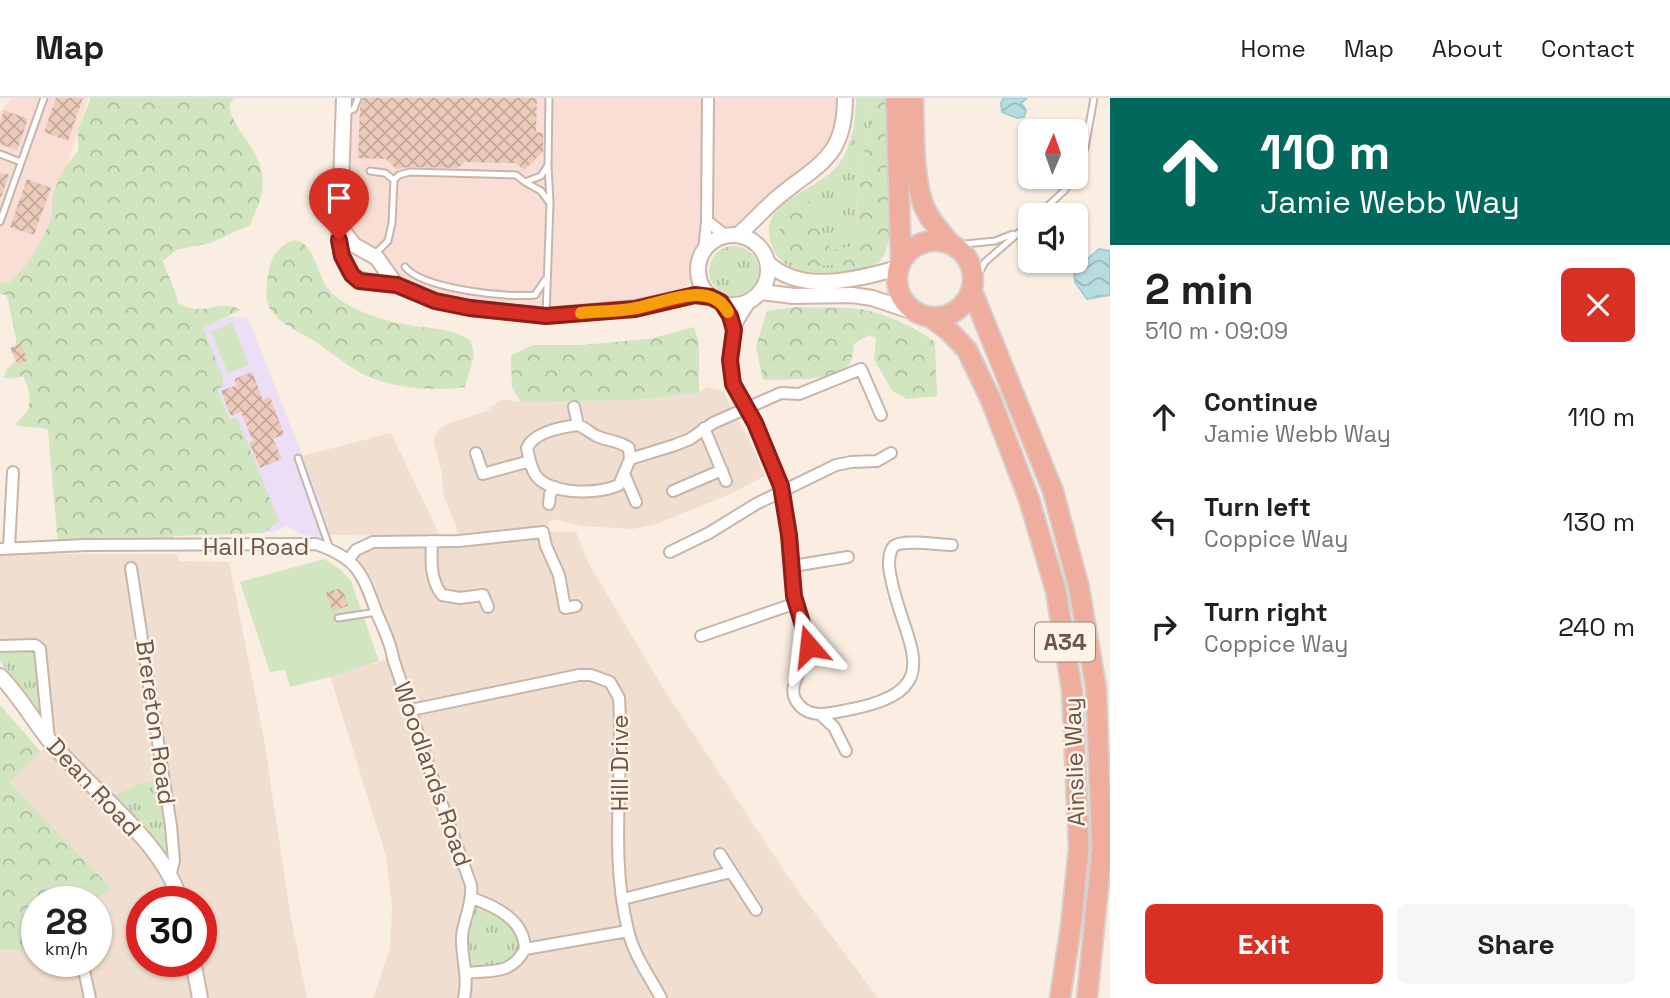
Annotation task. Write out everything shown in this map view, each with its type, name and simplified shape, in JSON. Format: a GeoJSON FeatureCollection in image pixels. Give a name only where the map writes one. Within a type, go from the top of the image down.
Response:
{"type":"FeatureCollection","features":[{"type":"Feature","properties":{"kind":"highway","name":"A34"},"geometry":{"type":"LineString","coordinates":[[909,100],[922,202],[930,217],[969,261],[973,286]]}},
{"type":"Feature","properties":{"kind":"highway","name":"A34"},"geometry":{"type":"LineString","coordinates":[[909,100],[896,281],[907,305],[924,315]]}},
{"type":"Feature","properties":{"kind":"highway"},"geometry":{"type":"LineString","coordinates":[[899,264],[909,250],[921,242],[935,240],[952,244]]}},
{"type":"Feature","properties":{"kind":"highway"},"geometry":{"type":"LineString","coordinates":[[924,315],[948,315],[963,306],[973,286]]}},
{"type":"Feature","properties":{"kind":"highway","name":"Ainslie Way"},"geometry":{"type":"LineString","coordinates":[[973,286],[1053,491],[1079,587],[1096,688],[1102,848],[1087,998]]}},
{"type":"Feature","properties":{"kind":"highway","name":"Ainslie Way"},"geometry":{"type":"LineString","coordinates":[[924,315],[948,330],[967,350],[991,400],[1029,499],[1056,591],[1072,690],[1079,848],[1060,998]]}},
{"type":"Feature","properties":{"kind":"street"},"geometry":{"type":"LineString","coordinates":[[673,298],[690,285],[699,272],[704,251],[707,221],[708,98]]}},
{"type":"Feature","properties":{"kind":"street"},"geometry":{"type":"LineString","coordinates":[[704,251],[715,240],[732,235],[821,166],[836,145],[845,118],[845,98]]}},
{"type":"Feature","properties":{"kind":"street"},"geometry":{"type":"LineString","coordinates":[[344,105],[339,240],[342,256],[355,278],[397,285],[435,301],[477,309],[546,316],[635,309],[695,295],[742,304],[756,296],[775,292],[794,296],[852,295],[872,298],[924,315]]}},
{"type":"Feature","properties":{"kind":"street"},"geometry":{"type":"LineString","coordinates":[[734,330],[766,283],[763,212]]}},
{"type":"Feature","properties":{"kind":"street"},"geometry":{"type":"LineString","coordinates":[[707,221],[732,235],[747,238],[779,274],[793,280],[810,282],[869,276],[899,264]]}},
{"type":"Feature","properties":{"kind":"street"},"geometry":{"type":"LineString","coordinates":[[340,227],[348,238],[372,256],[397,285]]}},
{"type":"Feature","properties":{"kind":"street"},"geometry":{"type":"LineString","coordinates":[[350,270],[351,260],[372,256]]}},
{"type":"Feature","properties":{"kind":"street"},"geometry":{"type":"LineString","coordinates":[[369,281],[379,272],[372,256]]}},
{"type":"Feature","properties":{"kind":"street"},"geometry":{"type":"LineString","coordinates":[[699,272],[701,284],[730,316],[734,330],[730,373],[733,384],[755,423],[782,489],[796,603],[809,646],[793,692],[801,708],[813,714],[820,714],[880,703],[906,688],[914,672],[914,661],[892,583],[890,552],[904,542],[952,545]]}},
{"type":"Feature","properties":{"kind":"street"},"geometry":{"type":"LineString","coordinates":[[630,459],[690,439],[704,428],[781,393],[799,394],[861,369],[881,415]]}},
{"type":"Feature","properties":{"kind":"street"},"geometry":{"type":"LineString","coordinates":[[574,407],[578,425]]}},
{"type":"Feature","properties":{"kind":"street"},"geometry":{"type":"LineString","coordinates":[[578,425],[587,428],[597,437],[623,443],[629,448],[630,459],[619,485],[600,491],[555,487],[539,479],[530,461],[527,448],[529,442],[539,435],[578,425]]}},
{"type":"Feature","properties":{"kind":"street"},"geometry":{"type":"LineString","coordinates":[[673,491],[724,475],[704,428]]}},
{"type":"Feature","properties":{"kind":"street"},"geometry":{"type":"LineString","coordinates":[[476,453],[483,474],[530,461]]}},
{"type":"Feature","properties":{"kind":"street"},"geometry":{"type":"LineString","coordinates":[[670,552],[782,489],[836,465],[877,461],[891,453]]}},
{"type":"Feature","properties":{"kind":"street"},"geometry":{"type":"LineString","coordinates":[[4,548],[13,472]]}},
{"type":"Feature","properties":{"kind":"street"},"geometry":{"type":"LineString","coordinates":[[625,476],[636,502]]}},
{"type":"Feature","properties":{"kind":"street"},"geometry":{"type":"LineString","coordinates":[[549,504],[550,494],[555,487]]}},
{"type":"Feature","properties":{"kind":"street"},"geometry":{"type":"LineString","coordinates":[[349,559],[356,550],[373,542],[459,541],[543,531],[562,587],[565,608],[576,606]]}},
{"type":"Feature","properties":{"kind":"street"},"geometry":{"type":"LineString","coordinates":[[432,541],[433,577],[442,595],[460,598],[483,595],[488,607]]}},
{"type":"Feature","properties":{"kind":"street","name":"Hall Road"},"geometry":{"type":"LineString","coordinates":[[4,548],[316,544],[349,559]]}},
{"type":"Feature","properties":{"kind":"street"},"geometry":{"type":"LineString","coordinates":[[793,566],[848,557]]}},
{"type":"Feature","properties":{"kind":"street","name":"Woodlands Road"},"geometry":{"type":"LineString","coordinates":[[349,559],[365,579],[391,646],[434,782],[471,886],[472,898],[462,934],[467,973],[464,998]]}},
{"type":"Feature","properties":{"kind":"street","name":"Brereton Road"},"geometry":{"type":"LineString","coordinates":[[131,568],[171,826],[174,861],[170,876]]}},
{"type":"Feature","properties":{"kind":"street"},"geometry":{"type":"LineString","coordinates":[[701,636],[796,603]]}},
{"type":"Feature","properties":{"kind":"street"},"geometry":{"type":"LineString","coordinates":[[0,646],[35,645],[40,649],[49,740]]}},
{"type":"Feature","properties":{"kind":"street","name":"Hill Drive"},"geometry":{"type":"LineString","coordinates":[[411,710],[579,676],[591,675],[610,682],[619,698],[618,849],[628,931],[634,948],[661,998]]}},
{"type":"Feature","properties":{"kind":"street","name":"Dean Road"},"geometry":{"type":"LineString","coordinates":[[0,676],[49,740],[152,849],[174,886]]}},
{"type":"Feature","properties":{"kind":"street"},"geometry":{"type":"LineString","coordinates":[[820,714],[834,727],[846,751]]}},
{"type":"Feature","properties":{"kind":"street"},"geometry":{"type":"LineString","coordinates":[[720,854],[756,910]]}},
{"type":"Feature","properties":{"kind":"street"},"geometry":{"type":"LineString","coordinates":[[623,899],[732,872]]}},
{"type":"Feature","properties":{"kind":"street"},"geometry":{"type":"LineString","coordinates":[[472,898],[488,904],[516,923],[522,932],[525,949]]}},
{"type":"Feature","properties":{"kind":"street"},"geometry":{"type":"LineString","coordinates":[[467,973],[504,970],[512,966],[525,949],[628,931]]}},
{"type":"Feature","properties":{"kind":"street"},"geometry":{"type":"LineString","coordinates":[[85,977],[90,998]]}},
{"type":"Feature","properties":{"kind":"street"},"geometry":{"type":"LineString","coordinates":[[196,977],[200,998]]}},
{"type":"Feature","properties":{"kind":"lane"},"geometry":{"type":"LineString","coordinates":[[0,222],[44,98]]}},
{"type":"Feature","properties":{"kind":"lane"},"geometry":{"type":"LineString","coordinates":[[344,105],[352,112],[358,98]]}},
{"type":"Feature","properties":{"kind":"lane"},"geometry":{"type":"LineString","coordinates":[[546,316],[550,203],[549,98]]}},
{"type":"Feature","properties":{"kind":"lane"},"geometry":{"type":"LineString","coordinates":[[1088,131],[1094,98]]}},
{"type":"Feature","properties":{"kind":"lane"},"geometry":{"type":"LineString","coordinates":[[0,154],[22,162]]}},
{"type":"Feature","properties":{"kind":"lane"},"geometry":{"type":"LineString","coordinates":[[525,182],[541,176],[548,165]]}},
{"type":"Feature","properties":{"kind":"lane"},"geometry":{"type":"LineString","coordinates":[[370,171],[385,173],[394,180]]}},
{"type":"Feature","properties":{"kind":"lane"},"geometry":{"type":"LineString","coordinates":[[372,256],[388,240],[392,223],[394,180],[399,175],[410,172],[516,175],[541,191],[550,203]]}},
{"type":"Feature","properties":{"kind":"lane"},"geometry":{"type":"LineString","coordinates":[[1051,203],[1066,189]]}},
{"type":"Feature","properties":{"kind":"lane"},"geometry":{"type":"LineString","coordinates":[[952,244],[995,241],[1018,232]]}},
{"type":"Feature","properties":{"kind":"lane"},"geometry":{"type":"LineString","coordinates":[[973,286],[985,262],[1018,233]]}},
{"type":"Feature","properties":{"kind":"lane"},"geometry":{"type":"LineString","coordinates":[[405,267],[411,274],[428,280],[496,295],[519,297],[535,295],[547,277]]}},
{"type":"Feature","properties":{"kind":"lane"},"geometry":{"type":"LineString","coordinates":[[298,458],[330,549]]}},
{"type":"Feature","properties":{"kind":"lane"},"geometry":{"type":"LineString","coordinates":[[338,618],[377,612]]}},
{"type":"Feature","properties":{"kind":"shaded area"},"geometry":{"type":"Polygon","coordinates":[[[12,98],[88,98],[41,250],[21,286],[0,284],[0,111],[12,98]]]}},
{"type":"Feature","properties":{"kind":"shaded area"},"geometry":{"type":"Polygon","coordinates":[[[351,98],[841,98],[837,145],[738,235],[721,237],[709,245],[701,257],[699,272],[694,280],[673,298],[546,316],[407,291],[377,275],[379,266],[356,252],[349,259],[343,165],[351,117],[351,98]]]}},
{"type":"Feature","properties":{"kind":"shaded area"},"geometry":{"type":"Polygon","coordinates":[[[228,317],[248,318],[319,498],[331,539],[304,535],[286,526],[274,532],[231,534],[128,357],[228,317]]]}},
{"type":"Feature","properties":{"kind":"shaded area"},"geometry":{"type":"Polygon","coordinates":[[[707,387],[723,391],[765,476],[730,494],[656,524],[633,529],[582,526],[553,519],[546,526],[457,534],[443,494],[442,474],[434,441],[435,434],[444,425],[487,411],[502,399],[521,402],[634,400],[699,393],[707,387]]]}},
{"type":"Feature","properties":{"kind":"shaded area"},"geometry":{"type":"Polygon","coordinates":[[[391,433],[440,536],[330,535],[302,456],[391,433]]]}},
{"type":"Feature","properties":{"kind":"shaded area"},"geometry":{"type":"Polygon","coordinates":[[[576,532],[588,562],[666,693],[793,884],[878,998],[373,998],[390,949],[392,909],[386,856],[330,676],[393,658],[349,559],[364,544],[576,532]]]}},
{"type":"Feature","properties":{"kind":"shaded area"},"geometry":{"type":"Polygon","coordinates":[[[0,554],[176,554],[180,561],[229,562],[264,739],[290,912],[307,998],[0,998],[0,949],[21,949],[21,977],[112,977],[112,886],[10,783],[41,752],[49,740],[40,649],[0,646],[0,554]]]}},
{"type":"Feature","properties":{"kind":"green space"},"geometry":{"type":"Polygon","coordinates":[[[91,98],[234,98],[229,106],[232,116],[254,153],[262,173],[262,192],[250,225],[210,243],[176,250],[163,261],[178,303],[192,309],[229,306],[240,310],[203,328],[223,377],[223,386],[217,389],[230,420],[237,417],[279,521],[263,533],[173,536],[175,543],[58,546],[48,430],[15,425],[27,411],[30,402],[27,384],[23,376],[11,379],[4,377],[6,370],[16,360],[16,339],[8,300],[6,295],[0,294],[0,282],[9,283],[16,277],[44,235],[51,217],[55,189],[78,151],[78,129],[91,98]]]}},
{"type":"Feature","properties":{"kind":"green space"},"geometry":{"type":"Polygon","coordinates":[[[856,98],[870,98],[871,125],[860,166],[856,227],[851,247],[833,249],[821,238],[823,221],[797,203],[784,216],[779,231],[813,266],[846,263],[857,270],[805,272],[783,262],[775,253],[769,236],[771,220],[779,207],[832,172],[843,158],[852,133],[856,98]]]}},
{"type":"Feature","properties":{"kind":"green space"},"geometry":{"type":"Polygon","coordinates":[[[870,98],[887,98],[890,234],[884,255],[878,263],[857,270],[840,265],[800,265],[785,253],[780,242],[782,220],[797,204],[808,201],[821,204],[821,238],[833,249],[851,247],[856,227],[860,166],[871,125],[870,98]]]}},
{"type":"Feature","properties":{"kind":"green space"},"geometry":{"type":"Polygon","coordinates":[[[295,240],[307,247],[330,291],[352,307],[394,322],[449,331],[471,341],[474,356],[465,387],[406,387],[377,380],[351,367],[278,318],[269,307],[267,298],[269,270],[278,251],[295,240]]]}},
{"type":"Feature","properties":{"kind":"green space"},"geometry":{"type":"Polygon","coordinates":[[[734,246],[752,253],[759,271],[752,289],[734,296],[716,289],[709,271],[716,253],[734,246]]]}},
{"type":"Feature","properties":{"kind":"green space"},"geometry":{"type":"Polygon","coordinates":[[[798,307],[869,311],[899,321],[927,336],[935,342],[937,396],[907,399],[892,391],[874,359],[876,339],[869,335],[854,344],[851,361],[836,373],[811,378],[763,380],[756,347],[767,311],[798,307]]]}},
{"type":"Feature","properties":{"kind":"green space"},"geometry":{"type":"Polygon","coordinates":[[[232,323],[249,365],[228,373],[211,332],[232,323]]]}},
{"type":"Feature","properties":{"kind":"green space"},"geometry":{"type":"Polygon","coordinates":[[[694,327],[699,343],[699,393],[634,400],[521,402],[512,387],[511,355],[533,345],[581,345],[649,339],[694,327]]]}},
{"type":"Feature","properties":{"kind":"green space"},"geometry":{"type":"Polygon","coordinates":[[[324,559],[340,569],[351,581],[379,661],[290,687],[285,670],[270,672],[240,582],[324,559]]]}},
{"type":"Feature","properties":{"kind":"green space"},"geometry":{"type":"Polygon","coordinates":[[[0,650],[34,651],[42,718],[0,661],[0,650]]]}},
{"type":"Feature","properties":{"kind":"green space"},"geometry":{"type":"Polygon","coordinates":[[[0,705],[41,752],[10,783],[109,886],[21,886],[21,949],[0,949],[0,705]]]}},
{"type":"Feature","properties":{"kind":"green space"},"geometry":{"type":"Polygon","coordinates":[[[164,778],[170,876],[107,800],[136,785],[164,778]]]}},
{"type":"Feature","properties":{"kind":"green space"},"geometry":{"type":"Polygon","coordinates":[[[472,898],[505,914],[524,940],[512,966],[467,973],[462,934],[472,898]]]}},
{"type":"Feature","properties":{"kind":"water"},"geometry":{"type":"Polygon","coordinates":[[[1004,98],[1027,98],[1021,103],[1026,110],[1024,117],[1017,118],[1002,112],[1001,103],[1004,98]]]}},
{"type":"Feature","properties":{"kind":"water"},"geometry":{"type":"Polygon","coordinates":[[[1099,249],[1110,251],[1110,295],[1087,299],[1075,282],[1074,273],[1088,273],[1088,259],[1099,249]]]}},
{"type":"Feature","properties":{"kind":"building"},"geometry":{"type":"Polygon","coordinates":[[[56,98],[83,98],[68,141],[44,132],[56,98]]]}},
{"type":"Feature","properties":{"kind":"building"},"geometry":{"type":"Polygon","coordinates":[[[363,98],[537,98],[536,132],[543,133],[543,152],[524,170],[516,163],[465,162],[458,168],[396,169],[386,159],[358,158],[363,98]]]}},
{"type":"Feature","properties":{"kind":"building"},"geometry":{"type":"Polygon","coordinates":[[[4,110],[28,119],[17,150],[0,144],[0,123],[4,110]]]}},
{"type":"Feature","properties":{"kind":"building"},"geometry":{"type":"Polygon","coordinates":[[[0,172],[9,175],[1,197],[0,197],[0,172]]]}},
{"type":"Feature","properties":{"kind":"building"},"geometry":{"type":"Polygon","coordinates":[[[27,179],[51,188],[34,235],[10,227],[27,179]]]}},
{"type":"Feature","properties":{"kind":"building"},"geometry":{"type":"Polygon","coordinates":[[[20,343],[28,360],[18,365],[10,348],[20,343]]]}},
{"type":"Feature","properties":{"kind":"building"},"geometry":{"type":"Polygon","coordinates":[[[252,372],[263,400],[270,397],[284,434],[273,439],[282,459],[260,468],[241,412],[231,416],[221,391],[237,385],[234,379],[252,372]]]}},
{"type":"Feature","properties":{"kind":"building"},"geometry":{"type":"Polygon","coordinates":[[[342,588],[348,606],[332,611],[326,592],[342,588]]]}},
{"type":"Feature","properties":{"kind":"slow traffic"},"geometry":{"type":"LineString","coordinates":[[581,313],[635,309],[695,295],[711,297],[721,302],[728,312]]}},
{"type":"Feature","properties":{"kind":"route"},"geometry":{"type":"LineString","coordinates":[[339,240],[342,256],[352,275],[359,281],[397,285],[435,301],[470,308],[546,316],[635,309],[695,295],[711,297],[721,302],[730,316],[734,330],[730,360],[733,384],[755,423],[781,486],[793,566],[794,596],[809,646]]}}]}
